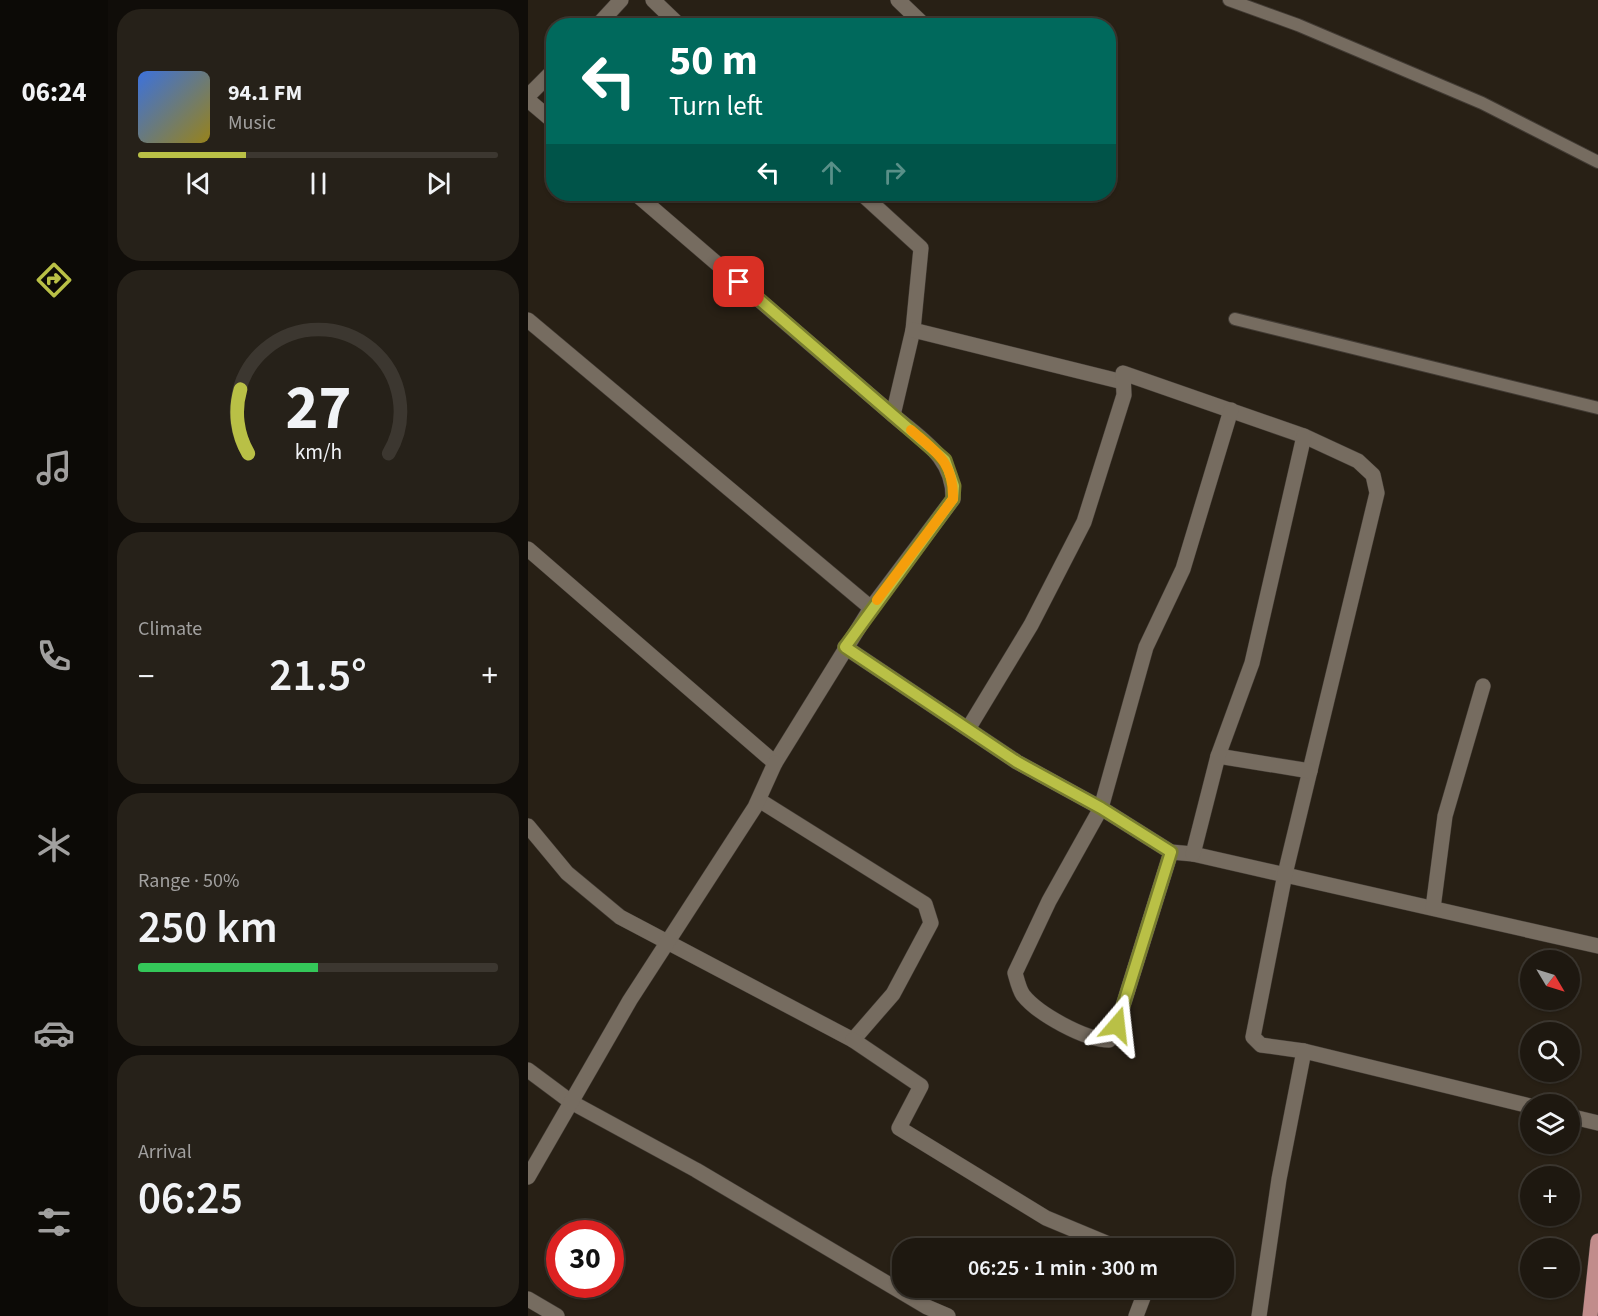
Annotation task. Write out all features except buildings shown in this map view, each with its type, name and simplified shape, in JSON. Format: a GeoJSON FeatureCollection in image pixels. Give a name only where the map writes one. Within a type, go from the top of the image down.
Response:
{"type":"FeatureCollection","features":[{"type":"Feature","properties":{"kind":"main road"},"geometry":{"type":"LineString","coordinates":[[1590,1316],[1598,1241]]}},
{"type":"Feature","properties":{"kind":"street"},"geometry":{"type":"LineString","coordinates":[[604,18],[621,0]]}},
{"type":"Feature","properties":{"kind":"street"},"geometry":{"type":"LineString","coordinates":[[653,0],[672,18]]}},
{"type":"Feature","properties":{"kind":"street"},"geometry":{"type":"LineString","coordinates":[[898,0],[917,18]]}},
{"type":"Feature","properties":{"kind":"street"},"geometry":{"type":"LineString","coordinates":[[546,79],[528,98],[546,115]]}},
{"type":"Feature","properties":{"kind":"street"},"geometry":{"type":"LineString","coordinates":[[528,1178],[667,943],[759,800],[775,763],[845,647],[871,608],[953,499],[954,486],[945,460],[644,201]]}},
{"type":"Feature","properties":{"kind":"street"},"geometry":{"type":"LineString","coordinates":[[870,201],[921,248],[913,330],[893,415]]}},
{"type":"Feature","properties":{"kind":"street"},"geometry":{"type":"LineString","coordinates":[[528,320],[871,608]]}},
{"type":"Feature","properties":{"kind":"street"},"geometry":{"type":"LineString","coordinates":[[913,330],[1123,382]]}},
{"type":"Feature","properties":{"kind":"street"},"geometry":{"type":"LineString","coordinates":[[968,729],[1031,625],[1084,522],[1124,395],[1123,373],[1304,436],[1359,461],[1373,475],[1377,493],[1285,874],[1253,1037],[1262,1045],[1304,1052],[1520,1104]]}},
{"type":"Feature","properties":{"kind":"street"},"geometry":{"type":"LineString","coordinates":[[1171,852],[1117,1025],[1109,1040],[1096,1040],[1035,1009],[1021,992],[1015,973],[1049,901],[1101,808],[1146,647],[1183,569],[1230,410]]}},
{"type":"Feature","properties":{"kind":"street"},"geometry":{"type":"LineString","coordinates":[[1193,854],[1218,756],[1252,663],[1304,436]]}},
{"type":"Feature","properties":{"kind":"street"},"geometry":{"type":"LineString","coordinates":[[528,549],[775,763]]}},
{"type":"Feature","properties":{"kind":"street"},"geometry":{"type":"LineString","coordinates":[[845,647],[1017,762],[1101,808],[1171,852],[1193,854],[1285,874],[1598,946]]}},
{"type":"Feature","properties":{"kind":"street"},"geometry":{"type":"LineString","coordinates":[[1433,908],[1445,816],[1483,686]]}},
{"type":"Feature","properties":{"kind":"street"},"geometry":{"type":"LineString","coordinates":[[1218,756],[1310,771]]}},
{"type":"Feature","properties":{"kind":"street"},"geometry":{"type":"LineString","coordinates":[[759,800],[924,904],[931,923],[893,994],[853,1040]]}},
{"type":"Feature","properties":{"kind":"street"},"geometry":{"type":"LineString","coordinates":[[528,826],[567,873],[620,917],[853,1040],[921,1086],[899,1128],[1046,1218],[1094,1238]]}},
{"type":"Feature","properties":{"kind":"street"},"geometry":{"type":"LineString","coordinates":[[1259,1316],[1279,1179],[1304,1052]]}},
{"type":"Feature","properties":{"kind":"street"},"geometry":{"type":"LineString","coordinates":[[528,1070],[571,1102],[696,1170],[927,1307],[948,1316]]}},
{"type":"Feature","properties":{"kind":"street"},"geometry":{"type":"LineString","coordinates":[[1580,1119],[1598,1123]]}},
{"type":"Feature","properties":{"kind":"street"},"geometry":{"type":"LineString","coordinates":[[1136,1316],[1143,1298]]}},
{"type":"Feature","properties":{"kind":"street"},"geometry":{"type":"LineString","coordinates":[[528,1299],[557,1316]]}},
{"type":"Feature","properties":{"kind":"lane"},"geometry":{"type":"LineString","coordinates":[[1229,0],[1298,25],[1482,102],[1598,162]]}},
{"type":"Feature","properties":{"kind":"lane"},"geometry":{"type":"LineString","coordinates":[[1235,319],[1598,408]]}},
{"type":"Feature","properties":{"kind":"slow traffic"},"geometry":{"type":"LineString","coordinates":[[877,600],[953,499],[954,486],[945,460],[911,430]]}},
{"type":"Feature","properties":{"kind":"route"},"geometry":{"type":"LineString","coordinates":[[739,282],[945,460],[951,474],[954,486],[953,499],[871,608],[845,647],[1017,762],[1101,808],[1171,852],[1117,1025]]}}]}
